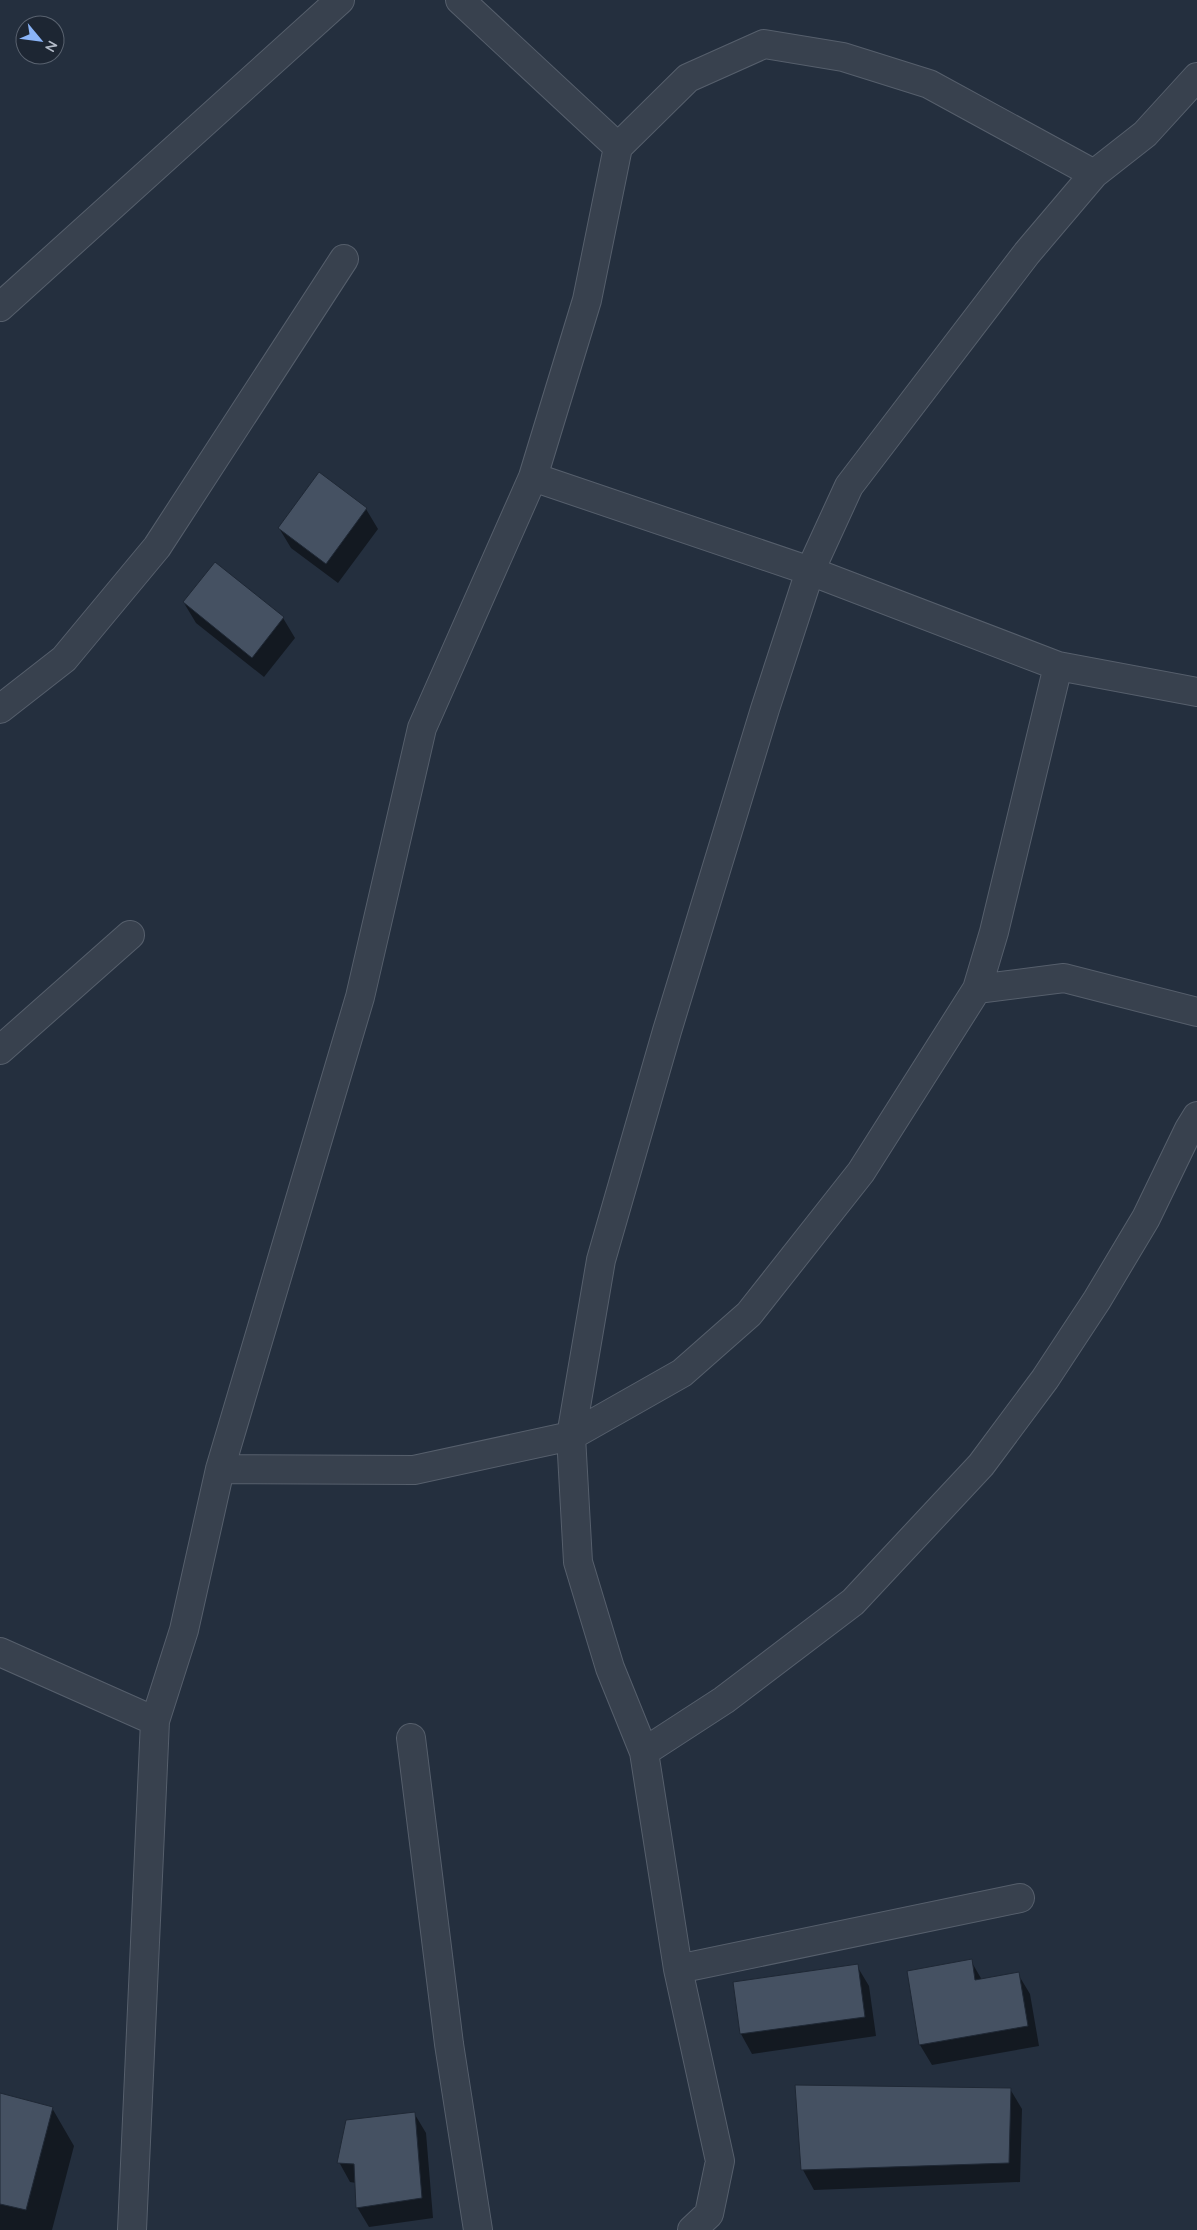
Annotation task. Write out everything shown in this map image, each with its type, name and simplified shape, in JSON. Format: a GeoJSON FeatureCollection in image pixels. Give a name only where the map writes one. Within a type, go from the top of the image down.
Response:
{"type":"FeatureCollection","features":[{"type":"Feature","properties":{"kind":"street"},"geometry":{"type":"LineString","coordinates":[[0,307],[340,0]]}},
{"type":"Feature","properties":{"kind":"street"},"geometry":{"type":"LineString","coordinates":[[460,0],[618,147]]}},
{"type":"Feature","properties":{"kind":"street"},"geometry":{"type":"LineString","coordinates":[[132,2230],[156,1721],[184,1630],[220,1469],[360,996],[422,728],[533,477],[587,300],[618,147],[688,78],[764,44],[844,57],[929,84],[1094,174]]}},
{"type":"Feature","properties":{"kind":"street"},"geometry":{"type":"LineString","coordinates":[[692,2230],[709,2214],[720,2161],[678,1969],[644,1752],[610,1668],[578,1562],[571,1436],[601,1260],[667,1031],[762,719],[810,571],[849,486],[1027,253],[1094,174],[1145,134],[1197,77]]}},
{"type":"Feature","properties":{"kind":"street"},"geometry":{"type":"LineString","coordinates":[[0,709],[64,659],[157,547],[344,259]]}},
{"type":"Feature","properties":{"kind":"street"},"geometry":{"type":"LineString","coordinates":[[533,477],[810,571],[1058,666],[1197,692]]}},
{"type":"Feature","properties":{"kind":"street"},"geometry":{"type":"LineString","coordinates":[[220,1469],[414,1470],[571,1436],[682,1373],[749,1314],[861,1172],[977,989],[994,932],[1058,666]]}},
{"type":"Feature","properties":{"kind":"street"},"geometry":{"type":"LineString","coordinates":[[0,1050],[130,935]]}},
{"type":"Feature","properties":{"kind":"street"},"geometry":{"type":"LineString","coordinates":[[977,989],[1064,978],[1197,1012]]}},
{"type":"Feature","properties":{"kind":"street"},"geometry":{"type":"LineString","coordinates":[[644,1752],[724,1700],[853,1602],[981,1465],[1044,1379],[1097,1300],[1146,1218],[1197,1116]]}},
{"type":"Feature","properties":{"kind":"street"},"geometry":{"type":"LineString","coordinates":[[0,1652],[156,1721]]}},
{"type":"Feature","properties":{"kind":"street"},"geometry":{"type":"LineString","coordinates":[[411,1738],[449,2044],[478,2230]]}},
{"type":"Feature","properties":{"kind":"street"},"geometry":{"type":"LineString","coordinates":[[678,1969],[1020,1898]]}},
{"type":"Feature","properties":{"kind":"building"},"geometry":{"type":"Polygon","coordinates":[[[319,472],[367,508],[326,564],[278,528],[319,472]]]}},
{"type":"Feature","properties":{"kind":"building"},"geometry":{"type":"Polygon","coordinates":[[[215,562],[284,617],[252,658],[183,602],[215,562]]]}},
{"type":"Feature","properties":{"kind":"building"},"geometry":{"type":"Polygon","coordinates":[[[972,1959],[975,1980],[1019,1972],[1028,2026],[919,2045],[907,1971],[972,1959]]]}},
{"type":"Feature","properties":{"kind":"building"},"geometry":{"type":"Polygon","coordinates":[[[858,1964],[865,2017],[740,2034],[733,1982],[858,1964]]]}},
{"type":"Feature","properties":{"kind":"building"},"geometry":{"type":"Polygon","coordinates":[[[795,2085],[1011,2088],[1009,2163],[801,2170],[795,2085]]]}},
{"type":"Feature","properties":{"kind":"building"},"geometry":{"type":"Polygon","coordinates":[[[0,2093],[53,2107],[26,2210],[0,2204],[0,2093]]]}},
{"type":"Feature","properties":{"kind":"building"},"geometry":{"type":"Polygon","coordinates":[[[415,2112],[422,2198],[356,2208],[354,2164],[337,2163],[346,2120],[415,2112]]]}}]}
